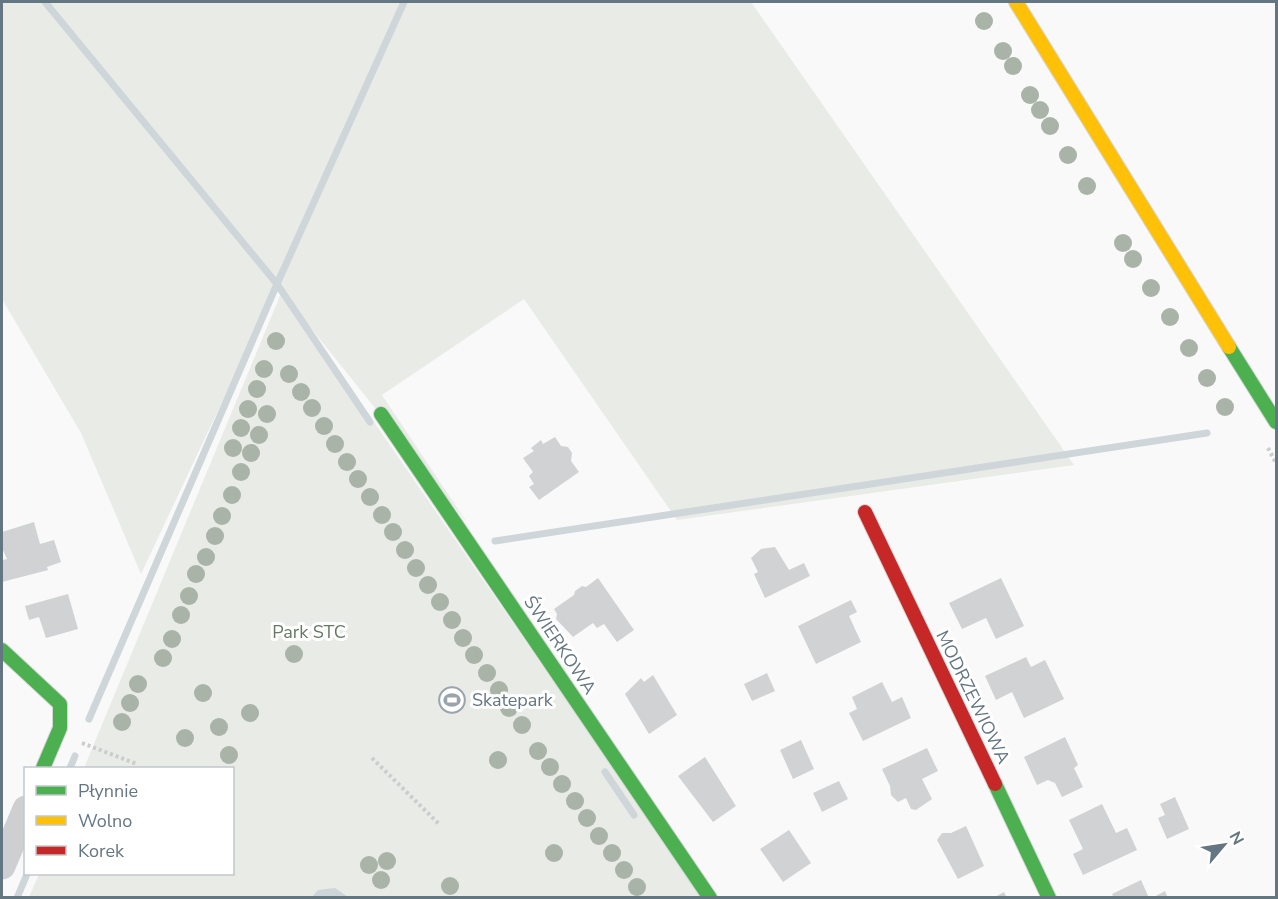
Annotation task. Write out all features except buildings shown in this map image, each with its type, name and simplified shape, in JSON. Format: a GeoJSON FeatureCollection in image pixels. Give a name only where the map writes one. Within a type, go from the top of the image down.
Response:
{"type":"FeatureCollection","features":[{"type":"Feature","properties":{"kind":"street"},"geometry":{"type":"LineString","coordinates":[[1016,2],[1276,422]]}},
{"type":"Feature","properties":{"kind":"street","name":"ŚWIERKOWA"},"geometry":{"type":"LineString","coordinates":[[381,414],[710,897]]}},
{"type":"Feature","properties":{"kind":"street","name":"MODRZEWIOWA"},"geometry":{"type":"LineString","coordinates":[[865,512],[1049,897]]}},
{"type":"Feature","properties":{"kind":"street"},"geometry":{"type":"LineString","coordinates":[[2,650],[60,704],[58,734],[43,767]]}},
{"type":"Feature","properties":{"kind":"street"},"geometry":{"type":"LineString","coordinates":[[2,866],[24,815]]}},
{"type":"Feature","properties":{"kind":"path"},"geometry":{"type":"LineString","coordinates":[[58,734],[137,764]]}},
{"type":"Feature","properties":{"kind":"path"},"geometry":{"type":"LineString","coordinates":[[372,758],[440,825]]}},
{"type":"Feature","properties":{"kind":"green space","name":"Park STC"},"geometry":{"type":"Polygon","coordinates":[[[2,2],[751,2],[1074,465],[677,520],[524,299],[382,395],[468,524],[298,312],[702,897],[29,897],[39,875],[234,875],[234,767],[84,767],[282,291],[277,285],[141,574],[81,433],[2,299],[2,2]]]}},
{"type":"Feature","properties":{"kind":"shaded area"},"geometry":{"type":"Polygon","coordinates":[[[335,888],[348,897],[312,897],[318,890],[335,888]]]}},
{"type":"Feature","properties":{"kind":"waterway"},"geometry":{"type":"LineString","coordinates":[[45,2],[277,284],[370,422]]}},
{"type":"Feature","properties":{"kind":"waterway"},"geometry":{"type":"LineString","coordinates":[[89,719],[277,284],[404,2]]}},
{"type":"Feature","properties":{"kind":"waterway"},"geometry":{"type":"LineString","coordinates":[[495,541],[1207,433]]}},
{"type":"Feature","properties":{"kind":"waterway"},"geometry":{"type":"LineString","coordinates":[[70,767],[75,756]]}},
{"type":"Feature","properties":{"kind":"waterway"},"geometry":{"type":"LineString","coordinates":[[605,772],[634,815]]}},
{"type":"Feature","properties":{"kind":"waterway"},"geometry":{"type":"LineString","coordinates":[[17,898],[27,875]]}},
{"type":"Feature","properties":{"kind":"traffic: fast"},"geometry":{"type":"LineString","coordinates":[[1229,347],[1276,422]]}},
{"type":"Feature","properties":{"kind":"traffic: fast"},"geometry":{"type":"LineString","coordinates":[[381,414],[710,898]]}},
{"type":"Feature","properties":{"kind":"traffic: fast"},"geometry":{"type":"LineString","coordinates":[[2,650],[60,704],[60,728],[43,767]]}},
{"type":"Feature","properties":{"kind":"traffic: fast"},"geometry":{"type":"LineString","coordinates":[[995,784],[1049,898]]}},
{"type":"Feature","properties":{"kind":"traffic: slow"},"geometry":{"type":"LineString","coordinates":[[1016,2],[1229,347]]}},
{"type":"Feature","properties":{"kind":"traffic: jam"},"geometry":{"type":"LineString","coordinates":[[865,512],[995,784]]}},
{"type":"Feature","properties":{"kind":"place","name":"Skatepark"},"geometry":{"type":"Point","coordinates":[452,700]}}]}
